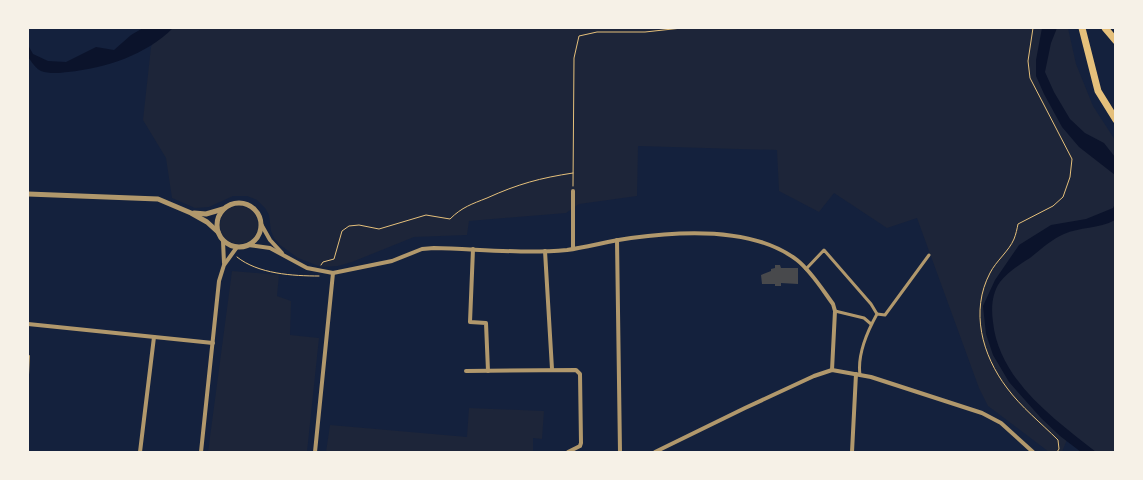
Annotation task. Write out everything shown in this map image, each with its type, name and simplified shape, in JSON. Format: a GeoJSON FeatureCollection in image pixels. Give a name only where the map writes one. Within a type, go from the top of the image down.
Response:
{"type":"FeatureCollection","features":[{"type":"Feature","properties":{"kind":"highway"},"geometry":{"type":"LineString","coordinates":[[1082,28],[1093,78],[1098,91],[1116,120]]}},
{"type":"Feature","properties":{"kind":"highway"},"geometry":{"type":"LineString","coordinates":[[1105,28],[1116,42]]}},
{"type":"Feature","properties":{"kind":"street"},"geometry":{"type":"LineString","coordinates":[[573,191],[573,249]]}},
{"type":"Feature","properties":{"kind":"street"},"geometry":{"type":"LineString","coordinates":[[28,194],[158,199],[191,213],[207,222],[218,232],[225,249],[224,265],[219,281],[201,452]]}},
{"type":"Feature","properties":{"kind":"street"},"geometry":{"type":"LineString","coordinates":[[191,213],[206,214],[223,209],[231,204],[246,203],[257,212],[270,240],[283,255]]}},
{"type":"Feature","properties":{"kind":"street"},"geometry":{"type":"LineString","coordinates":[[218,232],[218,218],[223,209]]}},
{"type":"Feature","properties":{"kind":"street"},"geometry":{"type":"LineString","coordinates":[[248,245],[258,236],[261,224]]}},
{"type":"Feature","properties":{"kind":"street"},"geometry":{"type":"LineString","coordinates":[[223,241],[238,247],[248,245],[270,248],[307,268],[333,273],[392,261],[422,250],[434,248],[546,251],[573,249],[618,240],[680,235],[712,234],[733,236],[761,242],[794,258],[806,269],[832,304],[835,311],[832,370]]}},
{"type":"Feature","properties":{"kind":"street"},"geometry":{"type":"LineString","coordinates":[[618,240],[620,452]]}},
{"type":"Feature","properties":{"kind":"street"},"geometry":{"type":"LineString","coordinates":[[224,265],[238,247]]}},
{"type":"Feature","properties":{"kind":"street"},"geometry":{"type":"LineString","coordinates":[[473,248],[470,322],[486,323],[488,371]]}},
{"type":"Feature","properties":{"kind":"street"},"geometry":{"type":"LineString","coordinates":[[806,269],[824,250],[871,304],[877,314]]}},
{"type":"Feature","properties":{"kind":"street"},"geometry":{"type":"LineString","coordinates":[[546,251],[552,369]]}},
{"type":"Feature","properties":{"kind":"street"},"geometry":{"type":"LineString","coordinates":[[877,314],[885,315],[929,255]]}},
{"type":"Feature","properties":{"kind":"street"},"geometry":{"type":"LineString","coordinates":[[315,452],[333,273]]}},
{"type":"Feature","properties":{"kind":"street"},"geometry":{"type":"LineString","coordinates":[[835,311],[864,318],[871,324]]}},
{"type":"Feature","properties":{"kind":"street"},"geometry":{"type":"LineString","coordinates":[[852,452],[861,353],[871,324],[877,314]]}},
{"type":"Feature","properties":{"kind":"street"},"geometry":{"type":"LineString","coordinates":[[28,324],[213,343]]}},
{"type":"Feature","properties":{"kind":"street"},"geometry":{"type":"LineString","coordinates":[[140,452],[154,336]]}},
{"type":"Feature","properties":{"kind":"street"},"geometry":{"type":"LineString","coordinates":[[466,371],[576,370],[580,374],[581,443],[580,446],[568,452]]}},
{"type":"Feature","properties":{"kind":"street"},"geometry":{"type":"LineString","coordinates":[[655,452],[814,376],[832,370],[871,377],[982,412],[1001,423],[1033,452]]}},
{"type":"Feature","properties":{"kind":"lane"},"geometry":{"type":"LineString","coordinates":[[28,375],[29,356]]}},
{"type":"Feature","properties":{"kind":"path"},"geometry":{"type":"LineString","coordinates":[[573,191],[574,58],[579,36],[597,32],[645,32],[682,28]]}},
{"type":"Feature","properties":{"kind":"path"},"geometry":{"type":"LineString","coordinates":[[1033,28],[1028,61],[1030,78],[1072,159],[1070,178],[1063,197],[1053,206],[1018,224],[1014,240],[990,272],[982,293],[980,325],[981,338],[990,361],[1006,388],[1058,440],[1059,449],[1057,452]]}},
{"type":"Feature","properties":{"kind":"path"},"geometry":{"type":"LineString","coordinates":[[236,256],[250,266],[265,271],[318,277],[323,262],[336,257],[342,231],[350,226],[359,224],[379,229],[426,215],[450,219],[461,209],[512,187],[540,178],[573,173]]}},
{"type":"Feature","properties":{"kind":"shaded area"},"geometry":{"type":"Polygon","coordinates":[[[143,28],[173,28],[151,46],[125,59],[82,70],[47,73],[37,69],[28,57],[28,45],[33,54],[48,61],[66,62],[96,47],[114,50],[131,35],[143,28]]]}},
{"type":"Feature","properties":{"kind":"shaded area"},"geometry":{"type":"Polygon","coordinates":[[[160,28],[1068,28],[1076,64],[1093,106],[1115,140],[1115,452],[1088,452],[1068,437],[1062,452],[1049,452],[988,406],[979,388],[917,218],[887,228],[834,193],[819,212],[779,191],[777,150],[638,146],[637,196],[579,204],[566,213],[469,221],[467,235],[414,237],[338,266],[321,267],[298,258],[280,245],[274,238],[269,215],[257,200],[247,196],[233,196],[209,207],[195,208],[172,198],[166,158],[143,120],[151,47],[160,28]]]}},
{"type":"Feature","properties":{"kind":"shaded area"},"geometry":{"type":"Polygon","coordinates":[[[1042,28],[1057,28],[1051,43],[1045,72],[1054,92],[1070,119],[1085,133],[1104,143],[1115,157],[1115,175],[1079,147],[1062,127],[1044,94],[1036,76],[1036,60],[1042,28]]]}},
{"type":"Feature","properties":{"kind":"shaded area"},"geometry":{"type":"Polygon","coordinates":[[[1115,204],[1115,220],[1070,232],[1055,239],[1003,279],[997,286],[993,301],[993,322],[997,343],[1006,362],[1017,380],[1047,412],[1096,452],[1081,452],[1041,418],[1009,382],[993,355],[986,334],[983,306],[995,280],[1019,245],[1051,225],[1086,219],[1113,208],[1115,204]]]}},
{"type":"Feature","properties":{"kind":"shaded area"},"geometry":{"type":"Polygon","coordinates":[[[239,206],[252,212],[258,225],[252,238],[239,244],[226,238],[220,225],[226,212],[239,206]]]}},
{"type":"Feature","properties":{"kind":"shaded area"},"geometry":{"type":"Polygon","coordinates":[[[232,271],[279,275],[277,296],[291,301],[290,335],[319,338],[307,452],[208,452],[232,271]]]}},
{"type":"Feature","properties":{"kind":"shaded area"},"geometry":{"type":"Polygon","coordinates":[[[469,408],[544,411],[542,439],[533,438],[533,452],[326,452],[330,425],[467,437],[469,408]]]}},
{"type":"Feature","properties":{"kind":"building"},"geometry":{"type":"Polygon","coordinates":[[[775,265],[780,265],[781,268],[798,268],[798,284],[781,283],[781,286],[775,286],[775,284],[762,284],[761,275],[771,271],[771,269],[775,268],[775,265]]]}}]}
